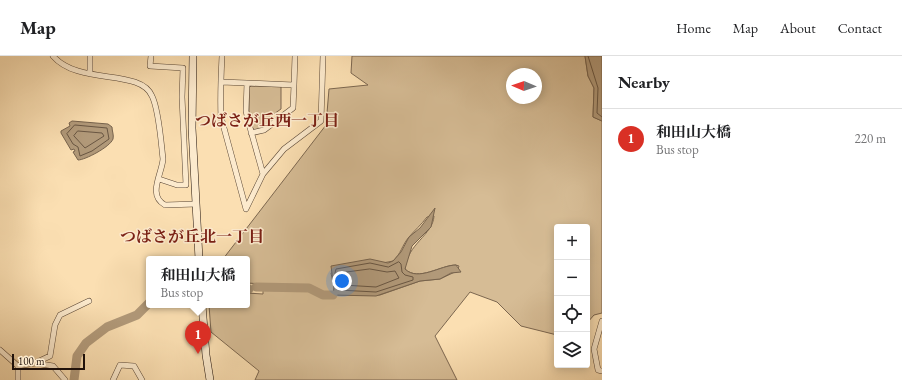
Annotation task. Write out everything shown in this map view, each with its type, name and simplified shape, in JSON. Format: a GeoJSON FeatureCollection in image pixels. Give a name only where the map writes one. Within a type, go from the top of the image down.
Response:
{"type":"FeatureCollection","features":[{"type":"Feature","properties":{"kind":"street"},"geometry":{"type":"LineString","coordinates":[[53,56],[70,69],[137,82],[143,85],[152,94],[163,159],[156,191],[161,202],[170,205],[196,204]]}},
{"type":"Feature","properties":{"kind":"street"},"geometry":{"type":"LineString","coordinates":[[90,56],[90,74]]}},
{"type":"Feature","properties":{"kind":"street"},"geometry":{"type":"LineString","coordinates":[[151,56],[150,66],[183,68],[182,97],[186,185],[177,185],[159,179]]}},
{"type":"Feature","properties":{"kind":"street"},"geometry":{"type":"LineString","coordinates":[[193,56],[192,128],[199,256]]}},
{"type":"Feature","properties":{"kind":"street"},"geometry":{"type":"LineString","coordinates":[[222,56],[220,105],[222,124],[246,209],[263,174],[284,149],[321,121],[323,56]]}},
{"type":"Feature","properties":{"kind":"street"},"geometry":{"type":"LineString","coordinates":[[251,133],[264,130],[293,108],[295,56]]}},
{"type":"Feature","properties":{"kind":"street"},"geometry":{"type":"LineString","coordinates":[[221,82],[294,85]]}},
{"type":"Feature","properties":{"kind":"street"},"geometry":{"type":"LineString","coordinates":[[247,83],[246,111],[263,174]]}},
{"type":"Feature","properties":{"kind":"street"},"geometry":{"type":"LineString","coordinates":[[18,366],[35,363],[50,356],[56,325],[60,315],[89,301]]}},
{"type":"Feature","properties":{"kind":"street"},"geometry":{"type":"LineString","coordinates":[[202,308],[210,380]]}},
{"type":"Feature","properties":{"kind":"street"},"geometry":{"type":"LineString","coordinates":[[602,321],[594,350],[598,370],[602,371]]}},
{"type":"Feature","properties":{"kind":"street"},"geometry":{"type":"LineString","coordinates":[[0,350],[18,366],[18,380]]}},
{"type":"Feature","properties":{"kind":"street"},"geometry":{"type":"LineString","coordinates":[[35,363],[53,366],[65,380]]}},
{"type":"Feature","properties":{"kind":"street"},"geometry":{"type":"LineString","coordinates":[[113,380],[120,365],[129,364],[134,366],[142,380]]}},
{"type":"Feature","properties":{"kind":"shaded area"},"geometry":{"type":"Polygon","coordinates":[[[352,56],[585,56],[588,76],[594,88],[593,117],[602,121],[602,313],[594,315],[590,320],[590,224],[554,224],[554,334],[521,326],[497,302],[470,292],[435,336],[457,380],[255,380],[259,371],[211,332],[209,308],[250,308],[250,293],[263,294],[263,284],[250,283],[250,256],[225,256],[326,125],[329,89],[368,85],[351,73],[352,56]],[[434,216],[427,217],[407,240],[393,261],[331,273],[334,288],[333,295],[380,295],[420,281],[440,279],[457,271],[459,266],[456,265],[416,274],[410,273],[405,269],[410,253],[433,223],[434,216]]]}},
{"type":"Feature","properties":{"kind":"shaded area"},"geometry":{"type":"Polygon","coordinates":[[[251,86],[281,86],[281,109],[271,116],[274,120],[264,127],[255,130],[252,128],[249,117],[249,88],[251,86]]]}},
{"type":"Feature","properties":{"kind":"water"},"geometry":{"type":"Polygon","coordinates":[[[585,56],[602,56],[602,121],[593,117],[594,88],[588,76],[585,56]]]}},
{"type":"Feature","properties":{"kind":"water"},"geometry":{"type":"Polygon","coordinates":[[[72,121],[108,124],[112,127],[113,139],[107,146],[97,152],[86,158],[78,160],[73,152],[75,151],[74,149],[71,150],[61,133],[61,131],[70,126],[69,123],[72,121]]]}},
{"type":"Feature","properties":{"kind":"water"},"geometry":{"type":"Polygon","coordinates":[[[435,208],[431,227],[412,246],[405,269],[410,273],[416,274],[456,265],[461,272],[451,273],[440,279],[420,281],[376,296],[333,295],[334,288],[331,266],[370,259],[388,263],[393,261],[401,252],[409,237],[420,228],[435,208]]]}},
{"type":"Feature","properties":{"kind":"waterway"},"geometry":{"type":"LineString","coordinates":[[256,287],[309,288],[323,295],[333,295]]}},
{"type":"Feature","properties":{"kind":"waterway"},"geometry":{"type":"LineString","coordinates":[[74,380],[77,356],[86,343],[107,327],[137,315],[146,306]]}},
{"type":"Feature","properties":{"kind":"place","name":"和田山大橋"},"geometry":{"type":"Point","coordinates":[198,354]}},
{"type":"Feature","properties":{"kind":"district","name":"つばさが丘西一丁目"},"geometry":{"type":"Point","coordinates":[267,120]}},
{"type":"Feature","properties":{"kind":"district","name":"つばさが丘北一丁目"},"geometry":{"type":"Point","coordinates":[192,236]}}]}
